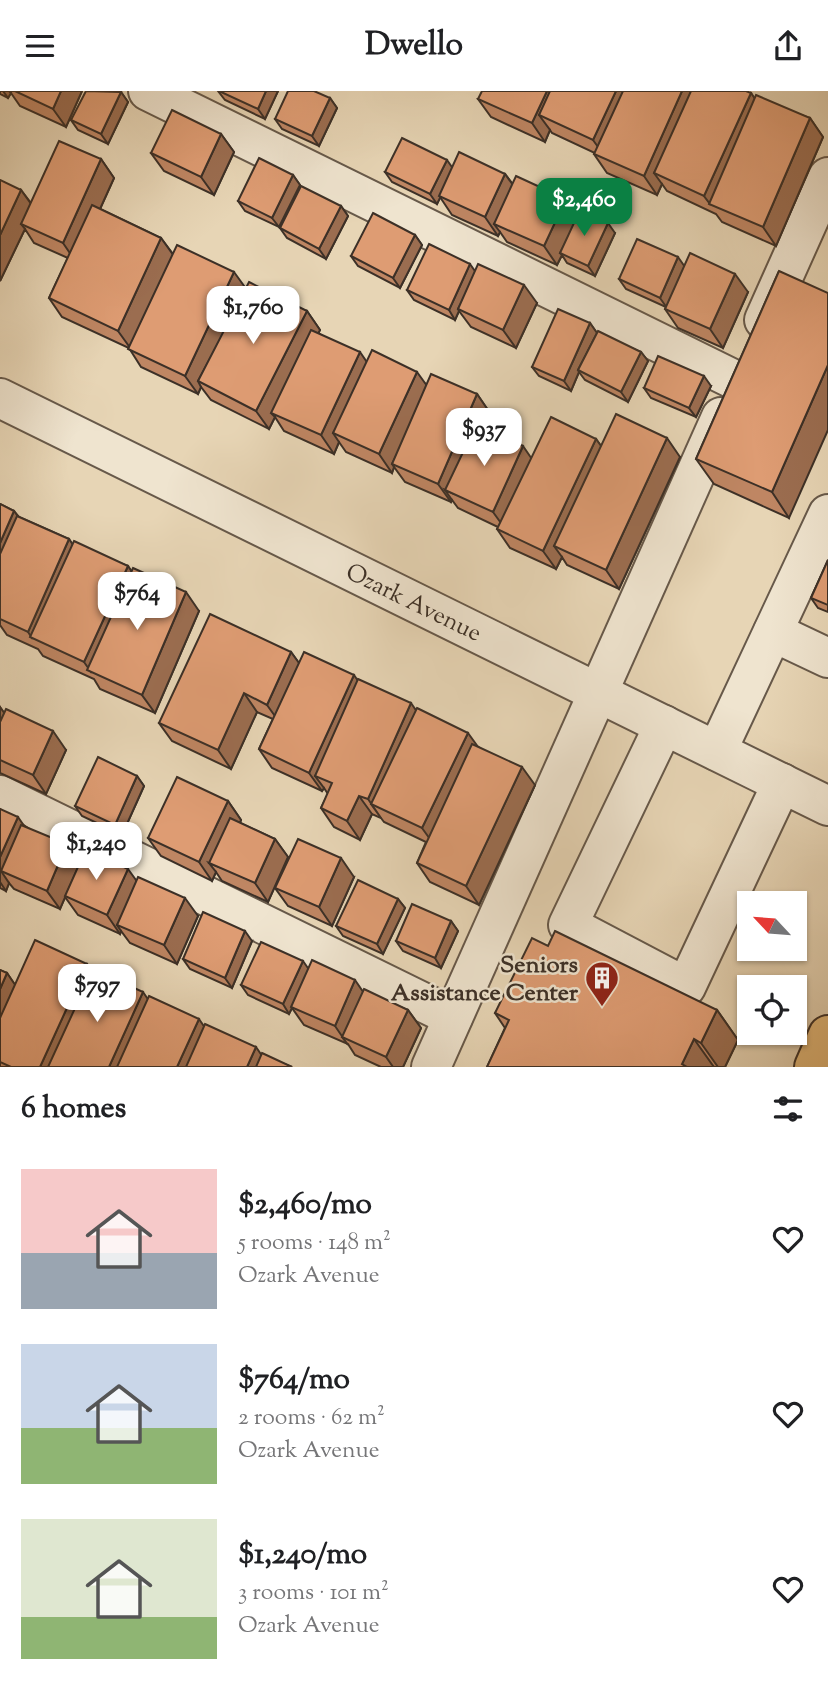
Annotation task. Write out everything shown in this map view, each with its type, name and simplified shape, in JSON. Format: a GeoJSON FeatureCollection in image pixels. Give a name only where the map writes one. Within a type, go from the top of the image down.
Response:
{"type":"FeatureCollection","features":[{"type":"Feature","properties":{"kind":"street"},"geometry":{"type":"LineString","coordinates":[[148,91],[737,381]]}},
{"type":"Feature","properties":{"kind":"street"},"geometry":{"type":"LineString","coordinates":[[431,1067],[828,177]]}},
{"type":"Feature","properties":{"kind":"street","name":"Ozark Avenue"},"geometry":{"type":"LineString","coordinates":[[0,398],[828,806]]}},
{"type":"Feature","properties":{"kind":"street"},"geometry":{"type":"LineString","coordinates":[[717,751],[828,514]]}},
{"type":"Feature","properties":{"kind":"street"},"geometry":{"type":"LineString","coordinates":[[773,632],[828,658]]}},
{"type":"Feature","properties":{"kind":"street"},"geometry":{"type":"LineString","coordinates":[[664,725],[568,925],[686,987],[782,783]]}},
{"type":"Feature","properties":{"kind":"street"},"geometry":{"type":"LineString","coordinates":[[0,795],[453,1017]]}},
{"type":"Feature","properties":{"kind":"building"},"geometry":{"type":"Polygon","coordinates":[[[15,91],[61,91],[53,109],[15,91]]]}},
{"type":"Feature","properties":{"kind":"building"},"geometry":{"type":"Polygon","coordinates":[[[86,91],[121,92],[101,134],[71,120],[86,91]]]}},
{"type":"Feature","properties":{"kind":"building"},"geometry":{"type":"Polygon","coordinates":[[[219,91],[266,91],[258,109],[219,91]]]}},
{"type":"Feature","properties":{"kind":"building"},"geometry":{"type":"Polygon","coordinates":[[[288,91],[314,91],[330,98],[312,136],[275,119],[288,91]]]}},
{"type":"Feature","properties":{"kind":"building"},"geometry":{"type":"Polygon","coordinates":[[[482,91],[547,91],[532,123],[478,99],[482,91]]]}},
{"type":"Feature","properties":{"kind":"building"},"geometry":{"type":"Polygon","coordinates":[[[550,91],[616,91],[593,140],[539,115],[550,91]]]}},
{"type":"Feature","properties":{"kind":"building"},"geometry":{"type":"Polygon","coordinates":[[[623,91],[682,91],[644,176],[594,154],[623,91]]]}},
{"type":"Feature","properties":{"kind":"building"},"geometry":{"type":"Polygon","coordinates":[[[691,91],[751,93],[704,196],[654,173],[691,91]]]}},
{"type":"Feature","properties":{"kind":"building"},"geometry":{"type":"Polygon","coordinates":[[[756,95],[810,118],[763,227],[709,204],[756,95]]]}},
{"type":"Feature","properties":{"kind":"building"},"geometry":{"type":"Polygon","coordinates":[[[172,110],[221,134],[201,177],[151,153],[172,110]]]}},
{"type":"Feature","properties":{"kind":"building"},"geometry":{"type":"Polygon","coordinates":[[[402,138],[447,160],[430,194],[385,172],[402,138]]]}},
{"type":"Feature","properties":{"kind":"building"},"geometry":{"type":"Polygon","coordinates":[[[59,141],[101,159],[63,243],[21,224],[59,141]]]}},
{"type":"Feature","properties":{"kind":"building"},"geometry":{"type":"Polygon","coordinates":[[[459,152],[505,174],[485,217],[439,196],[459,152]]]}},
{"type":"Feature","properties":{"kind":"building"},"geometry":{"type":"Polygon","coordinates":[[[259,158],[293,175],[272,218],[238,201],[259,158]]]}},
{"type":"Feature","properties":{"kind":"building"},"geometry":{"type":"Polygon","coordinates":[[[516,176],[566,199],[544,246],[494,224],[516,176]]]}},
{"type":"Feature","properties":{"kind":"building"},"geometry":{"type":"Polygon","coordinates":[[[0,180],[21,190],[0,235],[0,180]]]}},
{"type":"Feature","properties":{"kind":"building"},"geometry":{"type":"Polygon","coordinates":[[[301,186],[341,206],[319,249],[280,228],[301,186]]]}},
{"type":"Feature","properties":{"kind":"building"},"geometry":{"type":"Polygon","coordinates":[[[92,205],[161,238],[118,331],[49,298],[92,205]]]}},
{"type":"Feature","properties":{"kind":"building"},"geometry":{"type":"Polygon","coordinates":[[[580,210],[608,223],[588,266],[560,253],[580,210]]]}},
{"type":"Feature","properties":{"kind":"building"},"geometry":{"type":"Polygon","coordinates":[[[373,213],[415,235],[393,278],[351,256],[373,213]]]}},
{"type":"Feature","properties":{"kind":"building"},"geometry":{"type":"Polygon","coordinates":[[[637,239],[678,257],[660,298],[619,279],[637,239]]]}},
{"type":"Feature","properties":{"kind":"building"},"geometry":{"type":"Polygon","coordinates":[[[429,244],[470,264],[449,310],[407,290],[429,244]]]}},
{"type":"Feature","properties":{"kind":"building"},"geometry":{"type":"Polygon","coordinates":[[[177,245],[234,272],[185,376],[128,349],[177,245]]]}},
{"type":"Feature","properties":{"kind":"building"},"geometry":{"type":"Polygon","coordinates":[[[690,253],[735,274],[710,329],[665,309],[690,253]]]}},
{"type":"Feature","properties":{"kind":"building"},"geometry":{"type":"Polygon","coordinates":[[[478,264],[524,285],[503,330],[458,309],[478,264]]]}},
{"type":"Feature","properties":{"kind":"building"},"geometry":{"type":"Polygon","coordinates":[[[779,271],[828,293],[828,365],[772,492],[696,459],[779,271]]]}},
{"type":"Feature","properties":{"kind":"building"},"geometry":{"type":"Polygon","coordinates":[[[249,282],[307,311],[256,411],[198,381],[249,282]]]}},
{"type":"Feature","properties":{"kind":"building"},"geometry":{"type":"Polygon","coordinates":[[[558,309],[590,323],[564,381],[532,367],[558,309]]]}},
{"type":"Feature","properties":{"kind":"building"},"geometry":{"type":"Polygon","coordinates":[[[311,330],[360,352],[321,435],[271,413],[311,330]]]}},
{"type":"Feature","properties":{"kind":"building"},"geometry":{"type":"Polygon","coordinates":[[[598,331],[641,352],[621,392],[578,370],[598,331]]]}},
{"type":"Feature","properties":{"kind":"building"},"geometry":{"type":"Polygon","coordinates":[[[372,350],[417,372],[379,454],[333,433],[372,350]]]}},
{"type":"Feature","properties":{"kind":"building"},"geometry":{"type":"Polygon","coordinates":[[[658,356],[704,376],[689,408],[644,388],[658,356]]]}},
{"type":"Feature","properties":{"kind":"building"},"geometry":{"type":"Polygon","coordinates":[[[431,374],[477,394],[438,484],[392,464],[431,374]]]}},
{"type":"Feature","properties":{"kind":"building"},"geometry":{"type":"Polygon","coordinates":[[[616,414],[667,438],[606,570],[554,546],[616,414]]]}},
{"type":"Feature","properties":{"kind":"building"},"geometry":{"type":"Polygon","coordinates":[[[551,417],[596,439],[543,551],[497,529],[551,417]]]}},
{"type":"Feature","properties":{"kind":"building"},"geometry":{"type":"Polygon","coordinates":[[[476,425],[523,446],[493,512],[445,490],[476,425]]]}},
{"type":"Feature","properties":{"kind":"building"},"geometry":{"type":"Polygon","coordinates":[[[0,504],[14,511],[0,543],[0,504]]]}},
{"type":"Feature","properties":{"kind":"building"},"geometry":{"type":"Polygon","coordinates":[[[17,516],[69,539],[28,632],[0,619],[0,554],[17,516]]]}},
{"type":"Feature","properties":{"kind":"building"},"geometry":{"type":"Polygon","coordinates":[[[74,541],[128,566],[84,662],[30,637],[74,541]]]}},
{"type":"Feature","properties":{"kind":"building"},"geometry":{"type":"Polygon","coordinates":[[[828,560],[828,605],[811,598],[828,560]]]}},
{"type":"Feature","properties":{"kind":"building"},"geometry":{"type":"Polygon","coordinates":[[[133,568],[186,592],[142,695],[87,670],[133,568]]]}},
{"type":"Feature","properties":{"kind":"building"},"geometry":{"type":"Polygon","coordinates":[[[210,614],[291,652],[267,705],[244,693],[218,750],[159,723],[210,614]]]}},
{"type":"Feature","properties":{"kind":"building"},"geometry":{"type":"Polygon","coordinates":[[[304,652],[354,675],[309,773],[259,749],[304,652]]]}},
{"type":"Feature","properties":{"kind":"building"},"geometry":{"type":"Polygon","coordinates":[[[358,679],[411,703],[368,799],[359,796],[347,821],[321,808],[332,783],[315,776],[358,679]]]}},
{"type":"Feature","properties":{"kind":"building"},"geometry":{"type":"Polygon","coordinates":[[[417,708],[468,733],[422,828],[371,804],[417,708]]]}},
{"type":"Feature","properties":{"kind":"building"},"geometry":{"type":"Polygon","coordinates":[[[6,709],[53,731],[33,775],[0,760],[0,722],[6,709]]]}},
{"type":"Feature","properties":{"kind":"building"},"geometry":{"type":"Polygon","coordinates":[[[472,744],[522,767],[466,886],[417,863],[472,744]]]}},
{"type":"Feature","properties":{"kind":"building"},"geometry":{"type":"Polygon","coordinates":[[[98,757],[137,776],[115,825],[75,806],[98,757]]]}},
{"type":"Feature","properties":{"kind":"building"},"geometry":{"type":"Polygon","coordinates":[[[177,777],[228,801],[199,862],[148,838],[177,777]]]}},
{"type":"Feature","properties":{"kind":"building"},"geometry":{"type":"Polygon","coordinates":[[[0,809],[18,817],[0,857],[0,809]]]}},
{"type":"Feature","properties":{"kind":"building"},"geometry":{"type":"Polygon","coordinates":[[[230,818],[275,839],[255,883],[209,863],[230,818]]]}},
{"type":"Feature","properties":{"kind":"building"},"geometry":{"type":"Polygon","coordinates":[[[21,825],[67,844],[47,891],[1,871],[21,825]]]}},
{"type":"Feature","properties":{"kind":"building"},"geometry":{"type":"Polygon","coordinates":[[[298,839],[341,858],[319,907],[275,888],[298,839]]]}},
{"type":"Feature","properties":{"kind":"building"},"geometry":{"type":"Polygon","coordinates":[[[86,849],[128,869],[107,915],[65,896],[86,849]]]}},
{"type":"Feature","properties":{"kind":"building"},"geometry":{"type":"Polygon","coordinates":[[[138,877],[185,898],[164,945],[117,925],[138,877]]]}},
{"type":"Feature","properties":{"kind":"building"},"geometry":{"type":"Polygon","coordinates":[[[358,880],[398,899],[377,944],[336,926],[358,880]]]}},
{"type":"Feature","properties":{"kind":"building"},"geometry":{"type":"Polygon","coordinates":[[[412,904],[451,921],[435,958],[396,941],[412,904]]]}},
{"type":"Feature","properties":{"kind":"building"},"geometry":{"type":"Polygon","coordinates":[[[203,912],[245,931],[225,978],[183,959],[203,912]]]}},
{"type":"Feature","properties":{"kind":"building","name":"Seniors Assistance Center"},"geometry":{"type":"Polygon","coordinates":[[[555,931],[717,1010],[701,1043],[694,1039],[682,1064],[687,1067],[487,1067],[509,1020],[495,1013],[532,938],[548,946],[555,931]]]}},
{"type":"Feature","properties":{"kind":"building"},"geometry":{"type":"Polygon","coordinates":[[[35,940],[87,964],[40,1067],[11,1067],[0,1062],[0,1018],[35,940]]]}},
{"type":"Feature","properties":{"kind":"building"},"geometry":{"type":"Polygon","coordinates":[[[261,942],[303,961],[283,1004],[241,985],[261,942]]]}},
{"type":"Feature","properties":{"kind":"building"},"geometry":{"type":"Polygon","coordinates":[[[312,960],[355,980],[335,1026],[291,1007],[312,960]]]}},
{"type":"Feature","properties":{"kind":"building"},"geometry":{"type":"Polygon","coordinates":[[[93,969],[143,992],[109,1067],[48,1067],[93,969]]]}},
{"type":"Feature","properties":{"kind":"building"},"geometry":{"type":"Polygon","coordinates":[[[0,970],[7,973],[0,989],[0,970]]]}},
{"type":"Feature","properties":{"kind":"building"},"geometry":{"type":"Polygon","coordinates":[[[364,989],[408,1010],[386,1057],[342,1037],[364,989]]]}},
{"type":"Feature","properties":{"kind":"building"},"geometry":{"type":"Polygon","coordinates":[[[149,996],[199,1019],[177,1067],[117,1067],[149,996]]]}},
{"type":"Feature","properties":{"kind":"building"},"geometry":{"type":"Polygon","coordinates":[[[205,1024],[256,1047],[247,1067],[186,1067],[205,1024]]]}},
{"type":"Feature","properties":{"kind":"building"},"geometry":{"type":"Polygon","coordinates":[[[262,1053],[292,1067],[256,1067],[262,1053]]]}},
{"type":"Feature","properties":{"kind":"place","name":"Seniors Assistance Center"},"geometry":{"type":"Point","coordinates":[602,1008]}}]}
